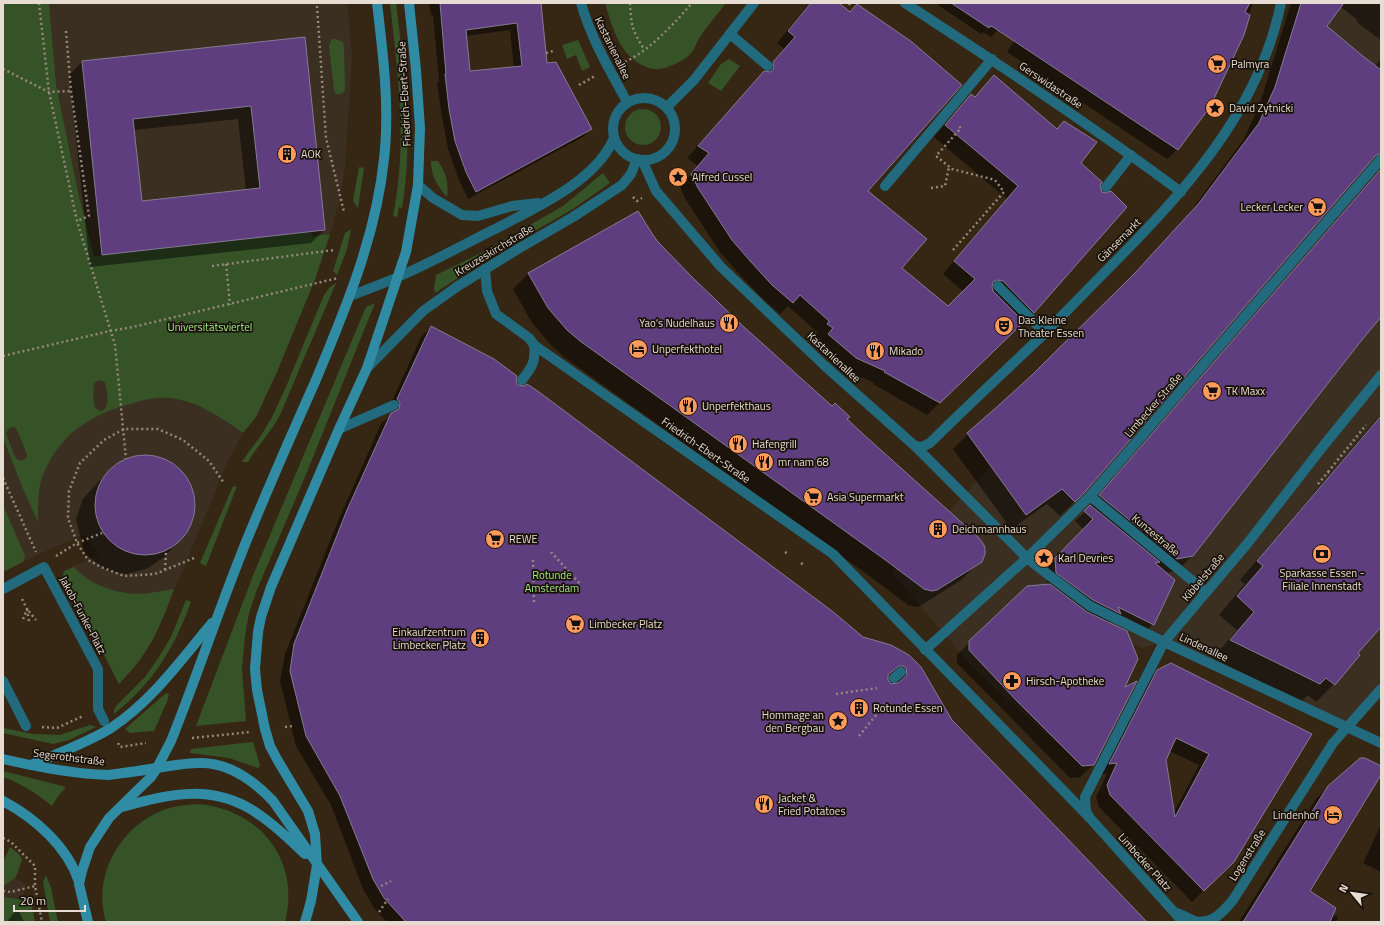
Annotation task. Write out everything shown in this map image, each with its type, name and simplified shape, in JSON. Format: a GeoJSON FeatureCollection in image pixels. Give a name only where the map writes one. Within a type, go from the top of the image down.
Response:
{"type":"FeatureCollection","features":[{"type":"Feature","properties":{"kind":"main road","name":"Friedrich-Ebert-Straße"},"geometry":{"type":"LineString","coordinates":[[79,884],[90,847],[110,818],[145,784],[157,768],[167,750],[252,527],[350,296],[374,219],[384,158],[386,106],[383,53],[377,3]]}},
{"type":"Feature","properties":{"kind":"main road","name":"Friedrich-Ebert-Straße"},"geometry":{"type":"LineString","coordinates":[[305,922],[311,901],[317,865],[317,848],[312,823],[303,802],[270,746],[256,690],[256,648],[261,617],[269,593],[339,429],[367,368],[406,252],[418,185],[420,128],[409,3]]}},
{"type":"Feature","properties":{"kind":"main road"},"geometry":{"type":"LineString","coordinates":[[31,765],[98,735],[124,719],[147,699],[217,617]]}},
{"type":"Feature","properties":{"kind":"main road","name":"Segerothstraße"},"geometry":{"type":"LineString","coordinates":[[3,759],[63,771],[108,775],[200,763],[226,768],[243,775],[263,791],[273,802],[317,865]]}},
{"type":"Feature","properties":{"kind":"main road"},"geometry":{"type":"LineString","coordinates":[[120,807],[178,794],[204,794],[223,797],[235,801],[260,815],[317,865],[358,922]]}},
{"type":"Feature","properties":{"kind":"main road"},"geometry":{"type":"LineString","coordinates":[[3,801],[22,813],[38,826],[71,863],[79,884],[88,922]]}},
{"type":"Feature","properties":{"kind":"street","name":"Kastanienallee"},"geometry":{"type":"LineString","coordinates":[[581,3],[596,45],[627,102]]}},
{"type":"Feature","properties":{"kind":"street"},"geometry":{"type":"LineString","coordinates":[[667,107],[694,80],[754,3]]}},
{"type":"Feature","properties":{"kind":"street","name":"Gerswidastraße"},"geometry":{"type":"LineString","coordinates":[[905,3],[992,59],[1117,145],[1181,192]]}},
{"type":"Feature","properties":{"kind":"street","name":"Gänsemarkt"},"geometry":{"type":"LineString","coordinates":[[915,446],[922,447],[930,443],[1045,333],[1155,221],[1181,192],[1220,142],[1242,106],[1274,32],[1281,3]]}},
{"type":"Feature","properties":{"kind":"street"},"geometry":{"type":"LineString","coordinates":[[730,34],[768,66]]}},
{"type":"Feature","properties":{"kind":"street"},"geometry":{"type":"LineString","coordinates":[[885,186],[992,59]]}},
{"type":"Feature","properties":{"kind":"street"},"geometry":{"type":"LineString","coordinates":[[635,98],[648,98],[662,103],[667,107],[675,125],[673,139],[661,155],[655,158],[640,160],[624,153],[614,138],[614,120],[619,109],[627,102],[635,98]]}},
{"type":"Feature","properties":{"kind":"street","name":"Kreuzeskirchstraße"},"geometry":{"type":"LineString","coordinates":[[350,296],[398,277],[442,256],[544,203],[568,188],[588,172],[604,157],[614,138]]}},
{"type":"Feature","properties":{"kind":"street"},"geometry":{"type":"LineString","coordinates":[[1106,187],[1131,155]]}},
{"type":"Feature","properties":{"kind":"street","name":"Limbecker Straße"},"geometry":{"type":"LineString","coordinates":[[925,650],[1026,558],[1090,496],[1381,159]]}},
{"type":"Feature","properties":{"kind":"street","name":"Kreuzeskirchstraße"},"geometry":{"type":"LineString","coordinates":[[367,368],[422,311],[458,286],[573,217],[622,185],[632,174],[640,160]]}},
{"type":"Feature","properties":{"kind":"street","name":"Kastanienallee"},"geometry":{"type":"LineString","coordinates":[[640,160],[656,191],[721,267],[825,366],[915,446],[1026,558]]}},
{"type":"Feature","properties":{"kind":"street","name":"Kreuzeskirchstraße"},"geometry":{"type":"LineString","coordinates":[[418,185],[433,198],[462,215],[478,216],[512,206],[544,203]]}},
{"type":"Feature","properties":{"kind":"street","name":"Friedrich-Ebert-Straße"},"geometry":{"type":"LineString","coordinates":[[485,269],[487,292],[496,314],[529,338],[534,345],[834,554],[925,650],[1089,817]]}},
{"type":"Feature","properties":{"kind":"street"},"geometry":{"type":"LineString","coordinates":[[1004,289],[1045,333]]}},
{"type":"Feature","properties":{"kind":"street"},"geometry":{"type":"LineString","coordinates":[[522,380],[531,367],[535,355],[534,345]]}},
{"type":"Feature","properties":{"kind":"street","name":"Kibbelstraße"},"geometry":{"type":"LineString","coordinates":[[1089,817],[1085,804],[1085,797],[1088,790],[1164,642],[1247,544],[1381,375]]}},
{"type":"Feature","properties":{"kind":"street"},"geometry":{"type":"LineString","coordinates":[[339,429],[394,405]]}},
{"type":"Feature","properties":{"kind":"street","name":"Kunzestraße"},"geometry":{"type":"LineString","coordinates":[[1090,496],[1206,592]]}},
{"type":"Feature","properties":{"kind":"street","name":"Lindenallee"},"geometry":{"type":"LineString","coordinates":[[1026,558],[1090,606],[1381,743]]}},
{"type":"Feature","properties":{"kind":"street"},"geometry":{"type":"LineString","coordinates":[[3,589],[14,584],[43,565]]}},
{"type":"Feature","properties":{"kind":"street","name":"Jakob-Funke-Platz"},"geometry":{"type":"LineString","coordinates":[[43,565],[98,669],[98,709],[104,721]]}},
{"type":"Feature","properties":{"kind":"street"},"geometry":{"type":"LineString","coordinates":[[3,681],[26,726]]}},
{"type":"Feature","properties":{"kind":"street","name":"Logenstraße"},"geometry":{"type":"LineString","coordinates":[[1172,910],[1196,921],[1204,922],[1221,914],[1232,900],[1332,743],[1381,689]]}},
{"type":"Feature","properties":{"kind":"street","name":"Limbecker Platz"},"geometry":{"type":"LineString","coordinates":[[1089,817],[1183,922]]}},
{"type":"Feature","properties":{"kind":"path"},"geometry":{"type":"LineString","coordinates":[[39,3],[48,92],[77,221],[115,345],[126,459]]}},
{"type":"Feature","properties":{"kind":"path"},"geometry":{"type":"LineString","coordinates":[[630,3],[630,15],[634,34],[644,49]]}},
{"type":"Feature","properties":{"kind":"path"},"geometry":{"type":"LineString","coordinates":[[628,60],[654,42],[676,22],[692,3]]}},
{"type":"Feature","properties":{"kind":"path"},"geometry":{"type":"LineString","coordinates":[[317,6],[326,138],[344,212]]}},
{"type":"Feature","properties":{"kind":"path"},"geometry":{"type":"LineString","coordinates":[[66,31],[71,91],[89,216],[77,221]]}},
{"type":"Feature","properties":{"kind":"path"},"geometry":{"type":"LineString","coordinates":[[546,53],[553,51]]}},
{"type":"Feature","properties":{"kind":"path"},"geometry":{"type":"LineString","coordinates":[[3,69],[48,92],[71,91]]}},
{"type":"Feature","properties":{"kind":"path"},"geometry":{"type":"LineString","coordinates":[[953,250],[1004,192],[995,180],[952,169],[936,156],[961,128],[957,124]]}},
{"type":"Feature","properties":{"kind":"path"},"geometry":{"type":"LineString","coordinates":[[931,188],[945,186],[949,167]]}},
{"type":"Feature","properties":{"kind":"path"},"geometry":{"type":"LineString","coordinates":[[212,266],[334,250]]}},
{"type":"Feature","properties":{"kind":"path"},"geometry":{"type":"LineString","coordinates":[[226,264],[230,305]]}},
{"type":"Feature","properties":{"kind":"path"},"geometry":{"type":"LineString","coordinates":[[3,356],[230,305],[322,282]]}},
{"type":"Feature","properties":{"kind":"path"},"geometry":{"type":"LineString","coordinates":[[1315,487],[1366,425]]}},
{"type":"Feature","properties":{"kind":"path"},"geometry":{"type":"LineString","coordinates":[[194,558],[155,574],[124,576],[88,560],[77,543],[68,518],[69,491],[80,463],[104,440],[124,430],[158,429],[183,440],[209,461],[224,483]]}},
{"type":"Feature","properties":{"kind":"path"},"geometry":{"type":"LineString","coordinates":[[3,478],[43,565],[77,543],[102,533]]}},
{"type":"Feature","properties":{"kind":"path"},"geometry":{"type":"LineString","coordinates":[[164,570],[166,552]]}},
{"type":"Feature","properties":{"kind":"path"},"geometry":{"type":"LineString","coordinates":[[550,552],[580,585]]}},
{"type":"Feature","properties":{"kind":"path"},"geometry":{"type":"LineString","coordinates":[[533,560],[534,603]]}},
{"type":"Feature","properties":{"kind":"path"},"geometry":{"type":"LineString","coordinates":[[800,562],[804,565]]}},
{"type":"Feature","properties":{"kind":"path"},"geometry":{"type":"LineString","coordinates":[[14,584],[27,609],[36,620]]}},
{"type":"Feature","properties":{"kind":"path"},"geometry":{"type":"LineString","coordinates":[[27,609],[29,621]]}},
{"type":"Feature","properties":{"kind":"path"},"geometry":{"type":"LineString","coordinates":[[22,622],[27,609]]}},
{"type":"Feature","properties":{"kind":"path"},"geometry":{"type":"LineString","coordinates":[[836,694],[877,688]]}},
{"type":"Feature","properties":{"kind":"path"},"geometry":{"type":"LineString","coordinates":[[859,736],[886,703]]}},
{"type":"Feature","properties":{"kind":"path"},"geometry":{"type":"LineString","coordinates":[[26,726],[57,728],[98,709]]}},
{"type":"Feature","properties":{"kind":"path"},"geometry":{"type":"LineString","coordinates":[[285,728],[293,726]]}},
{"type":"Feature","properties":{"kind":"path"},"geometry":{"type":"LineString","coordinates":[[192,738],[250,732]]}},
{"type":"Feature","properties":{"kind":"path"},"geometry":{"type":"LineString","coordinates":[[117,742],[120,746],[146,743]]}},
{"type":"Feature","properties":{"kind":"path"},"geometry":{"type":"LineString","coordinates":[[3,838],[11,842],[35,866],[35,886],[42,922]]}},
{"type":"Feature","properties":{"kind":"path"},"geometry":{"type":"LineString","coordinates":[[381,886],[391,880]]}},
{"type":"Feature","properties":{"kind":"path"},"geometry":{"type":"LineString","coordinates":[[3,891],[11,892],[35,886]]}},
{"type":"Feature","properties":{"kind":"path"},"geometry":{"type":"LineString","coordinates":[[379,912],[388,899]]}},
{"type":"Feature","properties":{"kind":"shaded area"},"geometry":{"type":"Polygon","coordinates":[[[49,3],[347,3],[352,57],[345,168],[339,202],[330,234],[95,259],[78,192],[56,84],[49,3]]]}},
{"type":"Feature","properties":{"kind":"shaded area"},"geometry":{"type":"Polygon","coordinates":[[[1332,3],[1381,3],[1381,685],[1347,725],[1164,642],[1142,648],[1133,644],[1137,657],[1087,771],[976,671],[892,573],[1218,220],[1332,3]]]}},
{"type":"Feature","properties":{"kind":"shaded area"},"geometry":{"type":"Polygon","coordinates":[[[102,344],[116,408],[149,398],[179,400],[209,410],[243,433],[228,461],[151,643],[136,666],[119,684],[63,575],[64,571],[99,554],[91,545],[85,534],[3,572],[3,365],[102,344]]]}},
{"type":"Feature","properties":{"kind":"shaded area"},"geometry":{"type":"Polygon","coordinates":[[[3,872],[26,884],[22,900],[27,922],[3,922],[3,872]]]}},
{"type":"Feature","properties":{"kind":"green space","name":"Universitätsviertel"},"geometry":{"type":"Polygon","coordinates":[[[3,3],[49,3],[56,84],[78,192],[94,256],[311,232],[312,236],[330,234],[316,277],[277,372],[256,417],[243,433],[199,406],[169,398],[144,400],[104,413],[80,426],[61,444],[53,455],[41,481],[38,522],[3,438],[3,3]],[[100,380],[94,384],[93,399],[96,408],[102,411],[107,406],[108,398],[105,382],[100,380]],[[12,427],[8,429],[6,434],[15,457],[18,460],[23,460],[27,454],[16,428],[12,427]]]}},
{"type":"Feature","properties":{"kind":"green space"},"geometry":{"type":"Polygon","coordinates":[[[390,3],[396,3],[405,80],[407,131],[406,182],[402,208],[399,207],[397,217],[393,216],[398,189],[401,136],[396,57],[390,3]]]}},
{"type":"Feature","properties":{"kind":"green space"},"geometry":{"type":"Polygon","coordinates":[[[605,3],[726,3],[704,30],[694,50],[689,55],[680,62],[671,66],[656,69],[647,67],[635,61],[628,55],[614,30],[605,3]]]}},
{"type":"Feature","properties":{"kind":"green space"},"geometry":{"type":"Polygon","coordinates":[[[332,39],[343,42],[344,48],[345,90],[340,94],[336,94],[334,90],[329,45],[332,39]]]}},
{"type":"Feature","properties":{"kind":"green space"},"geometry":{"type":"Polygon","coordinates":[[[578,40],[590,67],[582,71],[576,55],[567,59],[562,45],[578,40]]]}},
{"type":"Feature","properties":{"kind":"green space"},"geometry":{"type":"Polygon","coordinates":[[[729,59],[740,66],[721,91],[708,83],[721,64],[729,59]]]}},
{"type":"Feature","properties":{"kind":"green space"},"geometry":{"type":"Polygon","coordinates":[[[647,109],[656,114],[660,120],[660,134],[656,140],[647,145],[639,145],[630,140],[626,134],[625,123],[630,114],[636,110],[647,109]]]}},
{"type":"Feature","properties":{"kind":"green space"},"geometry":{"type":"Polygon","coordinates":[[[431,161],[438,161],[443,170],[448,187],[447,197],[436,181],[432,171],[431,161]]]}},
{"type":"Feature","properties":{"kind":"green space"},"geometry":{"type":"Polygon","coordinates":[[[359,167],[364,168],[358,208],[353,201],[359,167]]]}},
{"type":"Feature","properties":{"kind":"green space"},"geometry":{"type":"Polygon","coordinates":[[[603,173],[610,183],[573,209],[498,252],[435,293],[434,288],[436,275],[481,253],[563,206],[603,173]]]}},
{"type":"Feature","properties":{"kind":"green space"},"geometry":{"type":"Polygon","coordinates":[[[351,229],[347,249],[337,275],[333,271],[345,233],[351,229]]]}},
{"type":"Feature","properties":{"kind":"green space"},"geometry":{"type":"Polygon","coordinates":[[[336,283],[280,415],[248,462],[242,462],[272,417],[324,295],[330,287],[336,283]]]}},
{"type":"Feature","properties":{"kind":"green space"},"geometry":{"type":"Polygon","coordinates":[[[375,303],[307,472],[256,592],[249,613],[242,669],[246,721],[196,726],[254,573],[366,307],[375,303]]]}},
{"type":"Feature","properties":{"kind":"green space"},"geometry":{"type":"Polygon","coordinates":[[[233,486],[237,487],[206,566],[200,563],[233,486]]]}},
{"type":"Feature","properties":{"kind":"green space"},"geometry":{"type":"Polygon","coordinates":[[[3,505],[25,556],[23,562],[3,572],[3,505]]]}},
{"type":"Feature","properties":{"kind":"green space"},"geometry":{"type":"Polygon","coordinates":[[[74,567],[89,580],[119,592],[140,594],[174,589],[148,648],[119,684],[63,575],[64,571],[74,567]]]}},
{"type":"Feature","properties":{"kind":"green space"},"geometry":{"type":"Polygon","coordinates":[[[186,600],[191,602],[170,649],[141,689],[114,714],[116,706],[145,677],[159,657],[171,637],[186,600]]]}},
{"type":"Feature","properties":{"kind":"green space"},"geometry":{"type":"Polygon","coordinates":[[[166,693],[169,694],[168,699],[154,731],[130,733],[125,729],[166,693]]]}},
{"type":"Feature","properties":{"kind":"green space"},"geometry":{"type":"Polygon","coordinates":[[[90,725],[96,727],[69,740],[53,744],[3,733],[3,728],[33,734],[60,735],[90,725]]]}},
{"type":"Feature","properties":{"kind":"green space"},"geometry":{"type":"Polygon","coordinates":[[[253,742],[260,765],[258,768],[229,758],[190,753],[191,749],[253,742]]]}},
{"type":"Feature","properties":{"kind":"green space"},"geometry":{"type":"Polygon","coordinates":[[[3,771],[66,787],[52,806],[29,789],[3,777],[3,771]]]}},
{"type":"Feature","properties":{"kind":"green space"},"geometry":{"type":"Polygon","coordinates":[[[198,804],[220,808],[240,816],[257,827],[270,842],[281,859],[287,878],[288,899],[285,922],[106,922],[103,905],[103,888],[106,872],[112,856],[121,842],[133,829],[146,819],[161,811],[184,805],[198,804]]]}},
{"type":"Feature","properties":{"kind":"green space"},"geometry":{"type":"Polygon","coordinates":[[[10,847],[19,854],[22,860],[16,877],[3,885],[3,862],[10,847]]]}},
{"type":"Feature","properties":{"kind":"green space"},"geometry":{"type":"Polygon","coordinates":[[[46,875],[51,888],[58,922],[50,922],[43,882],[46,875]]]}},
{"type":"Feature","properties":{"kind":"green space"},"geometry":{"type":"Polygon","coordinates":[[[3,897],[31,901],[35,922],[3,922],[3,897]]]}},
{"type":"Feature","properties":{"kind":"building"},"geometry":{"type":"Polygon","coordinates":[[[440,3],[541,3],[547,63],[556,62],[592,129],[476,192],[466,172],[455,141],[449,109],[440,3]],[[517,23],[466,30],[470,71],[522,66],[517,23]]]}},
{"type":"Feature","properties":{"kind":"building"},"geometry":{"type":"Polygon","coordinates":[[[811,3],[839,3],[850,12],[857,4],[912,42],[962,85],[868,191],[927,239],[902,268],[948,306],[975,279],[954,261],[1018,186],[945,125],[971,94],[975,97],[994,75],[1057,129],[1064,121],[1097,142],[1081,163],[1102,182],[1100,186],[1102,192],[1105,193],[1111,191],[1127,207],[1034,313],[1003,281],[997,280],[993,282],[993,291],[1024,322],[940,403],[884,372],[885,371],[856,358],[828,334],[833,328],[827,324],[829,321],[800,295],[793,303],[772,285],[732,240],[698,188],[691,174],[709,153],[698,146],[764,71],[770,72],[773,70],[773,62],[795,37],[788,31],[811,3]]]}},
{"type":"Feature","properties":{"kind":"building"},"geometry":{"type":"Polygon","coordinates":[[[951,3],[1250,3],[1245,12],[1250,15],[1244,35],[1210,107],[1178,150],[993,27],[990,26],[989,28],[951,3]]]}},
{"type":"Feature","properties":{"kind":"building"},"geometry":{"type":"Polygon","coordinates":[[[1301,3],[1344,3],[1327,26],[1381,70],[1381,153],[1376,155],[1085,492],[1075,502],[1062,489],[1026,515],[967,433],[1032,375],[1135,273],[1199,203],[1259,123],[1275,87],[1301,3]]]}},
{"type":"Feature","properties":{"kind":"building","name":"AOK"},"geometry":{"type":"Polygon","coordinates":[[[305,37],[325,230],[102,255],[82,61],[305,37]],[[251,106],[133,119],[142,201],[260,188],[251,106]]]}},
{"type":"Feature","properties":{"kind":"building"},"geometry":{"type":"Polygon","coordinates":[[[1381,169],[1381,317],[1193,556],[1177,559],[1099,495],[1381,169]]]}},
{"type":"Feature","properties":{"kind":"building"},"geometry":{"type":"Polygon","coordinates":[[[638,211],[658,242],[744,327],[832,406],[835,403],[850,417],[847,419],[863,434],[979,538],[985,549],[982,562],[937,590],[932,591],[924,589],[580,341],[567,330],[548,308],[528,273],[638,211]]]}},
{"type":"Feature","properties":{"kind":"building","name":"Limbecker Platz"},"geometry":{"type":"Polygon","coordinates":[[[431,326],[494,359],[517,376],[516,382],[518,385],[524,386],[527,384],[539,392],[832,611],[863,637],[891,645],[909,655],[921,667],[952,720],[1147,922],[406,922],[384,898],[373,879],[340,796],[306,736],[290,671],[294,644],[347,510],[391,413],[399,409],[400,403],[397,399],[431,326]],[[899,666],[888,675],[888,680],[891,684],[898,683],[907,675],[906,668],[899,666]]]}},
{"type":"Feature","properties":{"kind":"building","name":"Sparkasse Essen - Filiale Innenstadt"},"geometry":{"type":"Polygon","coordinates":[[[1381,416],[1381,627],[1358,653],[1360,655],[1335,685],[1326,678],[1320,684],[1230,640],[1254,612],[1237,596],[1263,566],[1257,561],[1381,416]]]}},
{"type":"Feature","properties":{"kind":"building"},"geometry":{"type":"Polygon","coordinates":[[[145,455],[164,459],[181,469],[191,486],[195,505],[191,524],[181,541],[164,551],[145,555],[126,551],[109,541],[99,524],[95,505],[99,486],[109,469],[126,459],[145,455]]]}},
{"type":"Feature","properties":{"kind":"building"},"geometry":{"type":"Polygon","coordinates":[[[1090,505],[1160,562],[1155,563],[1175,580],[1154,625],[1118,607],[1121,614],[1093,600],[1056,573],[1055,558],[1093,519],[1084,511],[1090,505]]]}},
{"type":"Feature","properties":{"kind":"building"},"geometry":{"type":"Polygon","coordinates":[[[1050,584],[1087,612],[1127,631],[1138,659],[1125,687],[1137,681],[1094,765],[1082,766],[1015,699],[969,650],[969,641],[1027,586],[1050,584]]]}},
{"type":"Feature","properties":{"kind":"building"},"geometry":{"type":"Polygon","coordinates":[[[1171,663],[1312,734],[1234,862],[1204,891],[1110,795],[1107,785],[1117,763],[1109,764],[1157,670],[1171,663]],[[1176,738],[1166,760],[1175,817],[1209,754],[1176,738]]]}},
{"type":"Feature","properties":{"kind":"building"},"geometry":{"type":"Polygon","coordinates":[[[1360,758],[1365,758],[1381,766],[1381,775],[1310,891],[1336,908],[1330,922],[1243,922],[1328,786],[1360,758]]]}},
{"type":"Feature","properties":{"kind":"place","name":"Palmyra"},"geometry":{"type":"Point","coordinates":[1217,64]}},
{"type":"Feature","properties":{"kind":"place","name":"David Zytnicki"},"geometry":{"type":"Point","coordinates":[1215,108]}},
{"type":"Feature","properties":{"kind":"place","name":"AOK"},"geometry":{"type":"Point","coordinates":[287,154]}},
{"type":"Feature","properties":{"kind":"place","name":"Alfred Cussel"},"geometry":{"type":"Point","coordinates":[678,177]}},
{"type":"Feature","properties":{"kind":"place","name":"Lecker Lecker"},"geometry":{"type":"Point","coordinates":[1317,207]}},
{"type":"Feature","properties":{"kind":"place","name":"Yao‘s Nudelhaus"},"geometry":{"type":"Point","coordinates":[729,323]}},
{"type":"Feature","properties":{"kind":"place","name":"Das Kleine Theater Essen"},"geometry":{"type":"Point","coordinates":[1004,326]}},
{"type":"Feature","properties":{"kind":"place","name":"Unperfekthotel"},"geometry":{"type":"Point","coordinates":[638,349]}},
{"type":"Feature","properties":{"kind":"place","name":"Mikado"},"geometry":{"type":"Point","coordinates":[875,351]}},
{"type":"Feature","properties":{"kind":"place","name":"TK Maxx"},"geometry":{"type":"Point","coordinates":[1212,391]}},
{"type":"Feature","properties":{"kind":"place","name":"Unperfekthaus"},"geometry":{"type":"Point","coordinates":[688,406]}},
{"type":"Feature","properties":{"kind":"place","name":"Hafengrill"},"geometry":{"type":"Point","coordinates":[738,444]}},
{"type":"Feature","properties":{"kind":"place","name":"mr nam 68"},"geometry":{"type":"Point","coordinates":[764,462]}},
{"type":"Feature","properties":{"kind":"place","name":"Asia Supermarkt"},"geometry":{"type":"Point","coordinates":[813,497]}},
{"type":"Feature","properties":{"kind":"place","name":"Deichmannhaus"},"geometry":{"type":"Point","coordinates":[938,529]}},
{"type":"Feature","properties":{"kind":"place","name":"REWE"},"geometry":{"type":"Point","coordinates":[495,539]}},
{"type":"Feature","properties":{"kind":"place","name":"Sparkasse Essen - Filiale Innenstadt"},"geometry":{"type":"Point","coordinates":[1322,554]}},
{"type":"Feature","properties":{"kind":"place","name":"Karl Devries"},"geometry":{"type":"Point","coordinates":[1044,558]}},
{"type":"Feature","properties":{"kind":"place","name":"Limbecker Platz"},"geometry":{"type":"Point","coordinates":[575,624]}},
{"type":"Feature","properties":{"kind":"place","name":"Einkaufzentrum Limbecker Platz"},"geometry":{"type":"Point","coordinates":[480,638]}},
{"type":"Feature","properties":{"kind":"place","name":"Hirsch-Apotheke"},"geometry":{"type":"Point","coordinates":[1012,681]}},
{"type":"Feature","properties":{"kind":"place","name":"Rotunde Essen"},"geometry":{"type":"Point","coordinates":[859,708]}},
{"type":"Feature","properties":{"kind":"place","name":"Hommage an den Bergbau"},"geometry":{"type":"Point","coordinates":[838,721]}},
{"type":"Feature","properties":{"kind":"place","name":"Jacket & Fried Potatoes"},"geometry":{"type":"Point","coordinates":[764,804]}},
{"type":"Feature","properties":{"kind":"place","name":"Lindenhof"},"geometry":{"type":"Point","coordinates":[1333,815]}},
{"type":"Feature","properties":{"kind":"park label","name":"Rotunde Amsterdam"},"geometry":{"type":"Point","coordinates":[552,581]}}]}
